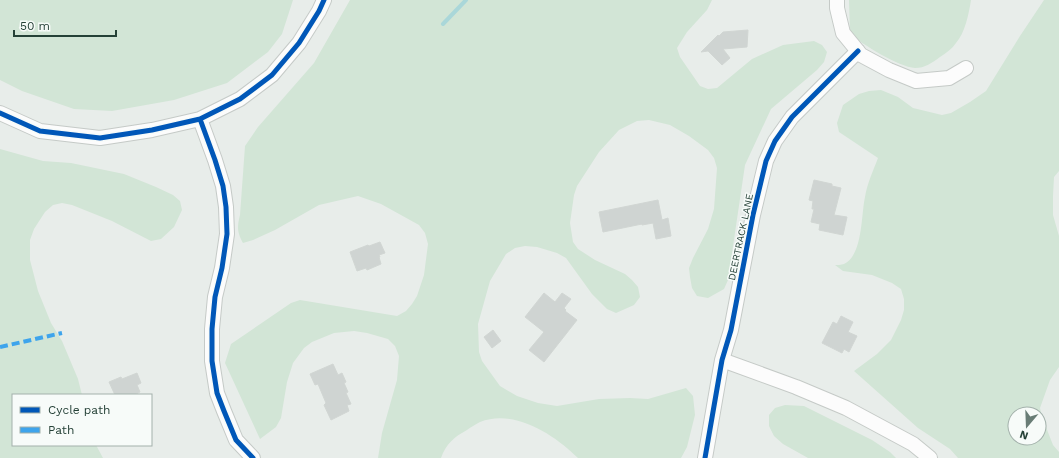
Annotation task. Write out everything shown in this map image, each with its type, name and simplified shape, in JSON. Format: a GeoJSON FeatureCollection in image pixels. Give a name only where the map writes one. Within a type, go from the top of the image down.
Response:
{"type":"FeatureCollection","features":[{"type":"Feature","properties":{"kind":"street"},"geometry":{"type":"LineString","coordinates":[[0,113],[40,131],[100,138],[152,130],[200,119],[240,99],[272,75],[299,43],[319,11],[324,0]]}},
{"type":"Feature","properties":{"kind":"street"},"geometry":{"type":"LineString","coordinates":[[837,0],[837,8],[843,33],[861,55],[889,70],[916,81],[949,78],[966,68]]}},
{"type":"Feature","properties":{"kind":"street","name":"DEERTRACK LANE"},"geometry":{"type":"LineString","coordinates":[[706,458],[722,360],[731,330],[753,215],[766,161],[775,141],[792,117],[858,51]]}},
{"type":"Feature","properties":{"kind":"street"},"geometry":{"type":"LineString","coordinates":[[200,119],[223,186],[226,207],[227,234],[222,268],[215,297],[212,329],[212,361],[217,393],[236,440],[253,458]]}},
{"type":"Feature","properties":{"kind":"street"},"geometry":{"type":"LineString","coordinates":[[722,360],[796,387],[846,408],[913,444],[930,458]]}},
{"type":"Feature","properties":{"kind":"green space"},"geometry":{"type":"Polygon","coordinates":[[[0,0],[293,0],[282,34],[268,52],[227,83],[174,100],[112,111],[74,109],[22,91],[0,80],[0,0]]]}},
{"type":"Feature","properties":{"kind":"green space"},"geometry":{"type":"Polygon","coordinates":[[[350,0],[712,0],[707,10],[687,32],[677,48],[680,57],[700,86],[708,89],[717,88],[752,59],[783,45],[814,41],[822,45],[827,52],[824,62],[817,70],[771,109],[745,165],[728,280],[724,289],[708,298],[697,296],[692,288],[689,268],[708,229],[714,209],[717,168],[714,158],[708,150],[689,136],[670,125],[649,120],[637,121],[619,130],[599,152],[577,186],[574,195],[570,223],[573,242],[578,249],[595,260],[625,274],[638,287],[640,297],[634,305],[616,313],[607,309],[592,294],[566,258],[557,253],[537,247],[525,246],[515,248],[506,254],[490,281],[478,324],[479,352],[482,361],[500,386],[517,396],[538,403],[557,406],[599,399],[648,399],[686,388],[693,396],[695,415],[687,447],[681,458],[578,458],[569,449],[546,433],[520,421],[506,418],[480,422],[458,435],[445,449],[441,458],[378,458],[382,433],[397,380],[399,356],[395,346],[388,339],[354,331],[334,333],[312,342],[304,348],[293,363],[287,382],[281,418],[276,427],[260,439],[225,363],[231,344],[291,303],[300,300],[397,316],[406,311],[412,304],[417,296],[424,275],[428,244],[425,233],[419,225],[381,204],[358,196],[319,205],[275,230],[253,240],[243,243],[240,236],[238,226],[245,146],[258,127],[314,63],[350,0]]]}},
{"type":"Feature","properties":{"kind":"green space"},"geometry":{"type":"Polygon","coordinates":[[[849,0],[971,0],[968,17],[964,28],[959,39],[951,49],[931,63],[915,68],[900,64],[872,49],[850,34],[849,0]]]}},
{"type":"Feature","properties":{"kind":"green space"},"geometry":{"type":"Polygon","coordinates":[[[1044,0],[1059,0],[1059,171],[1054,177],[1053,215],[1059,236],[1059,367],[1050,380],[1041,406],[1007,406],[1007,446],[1047,446],[1047,430],[1053,445],[1059,452],[1059,458],[958,458],[950,449],[918,428],[854,371],[877,354],[891,340],[901,320],[904,310],[904,299],[901,289],[892,283],[872,275],[843,271],[835,265],[844,264],[855,252],[860,234],[866,192],[878,158],[839,132],[837,123],[843,105],[859,94],[881,90],[898,97],[913,108],[942,115],[951,113],[986,91],[1044,0]]]}},
{"type":"Feature","properties":{"kind":"green space"},"geometry":{"type":"Polygon","coordinates":[[[0,149],[43,161],[71,163],[124,174],[173,195],[180,201],[182,210],[174,227],[161,239],[151,241],[112,221],[72,205],[62,203],[53,205],[45,212],[34,229],[30,240],[30,260],[38,291],[51,323],[62,341],[78,379],[82,394],[12,394],[12,446],[97,446],[103,458],[0,458],[0,149]]]}},
{"type":"Feature","properties":{"kind":"green space"},"geometry":{"type":"Polygon","coordinates":[[[785,405],[804,406],[872,440],[896,458],[808,458],[783,444],[774,436],[769,426],[769,415],[775,408],[785,405]]]}},
{"type":"Feature","properties":{"kind":"building"},"geometry":{"type":"Polygon","coordinates":[[[748,30],[747,47],[723,49],[730,58],[722,65],[708,51],[701,52],[723,32],[748,30]]]}},
{"type":"Feature","properties":{"kind":"building"},"geometry":{"type":"Polygon","coordinates":[[[814,180],[832,184],[832,186],[841,188],[834,215],[847,217],[843,235],[819,230],[820,224],[811,222],[814,209],[812,209],[813,201],[809,200],[814,180]]]}},
{"type":"Feature","properties":{"kind":"building"},"geometry":{"type":"Polygon","coordinates":[[[658,200],[662,220],[668,218],[671,236],[656,239],[653,223],[603,232],[599,212],[658,200]]]}},
{"type":"Feature","properties":{"kind":"building"},"geometry":{"type":"Polygon","coordinates":[[[380,242],[385,253],[379,255],[381,264],[367,270],[366,268],[357,271],[350,252],[380,242]]]}},
{"type":"Feature","properties":{"kind":"building"},"geometry":{"type":"Polygon","coordinates":[[[544,293],[555,302],[562,293],[571,299],[564,308],[566,310],[565,311],[577,320],[544,362],[529,350],[544,332],[525,317],[544,293]]]}},
{"type":"Feature","properties":{"kind":"building"},"geometry":{"type":"Polygon","coordinates":[[[841,316],[853,322],[848,332],[857,336],[849,352],[844,349],[842,353],[822,343],[833,322],[837,324],[841,316]]]}},
{"type":"Feature","properties":{"kind":"building"},"geometry":{"type":"Polygon","coordinates":[[[493,330],[501,341],[492,348],[484,337],[493,330]]]}},
{"type":"Feature","properties":{"kind":"building"},"geometry":{"type":"Polygon","coordinates":[[[333,364],[338,375],[342,373],[348,392],[346,393],[351,404],[347,405],[349,411],[331,420],[324,405],[326,403],[318,384],[315,385],[310,374],[333,364]]]}},
{"type":"Feature","properties":{"kind":"building"},"geometry":{"type":"Polygon","coordinates":[[[137,373],[141,383],[137,385],[140,392],[136,394],[115,394],[109,382],[121,377],[122,379],[137,373]]]}},
{"type":"Feature","properties":{"kind":"waterway"},"geometry":{"type":"LineString","coordinates":[[443,24],[466,0]]}},
{"type":"Feature","properties":{"kind":"marked path"},"geometry":{"type":"LineString","coordinates":[[0,347],[62,333]]}},
{"type":"Feature","properties":{"kind":"cycle path"},"geometry":{"type":"LineString","coordinates":[[0,113],[40,131],[100,138],[152,130],[200,119],[240,99],[272,75],[299,43],[319,11],[324,0]]}},
{"type":"Feature","properties":{"kind":"cycle path"},"geometry":{"type":"LineString","coordinates":[[705,458],[722,360],[731,330],[753,215],[766,161],[775,141],[792,117],[858,51]]}},
{"type":"Feature","properties":{"kind":"cycle path"},"geometry":{"type":"LineString","coordinates":[[200,119],[223,186],[226,207],[227,234],[222,268],[215,297],[212,329],[212,361],[217,393],[236,440],[253,458]]}}]}
